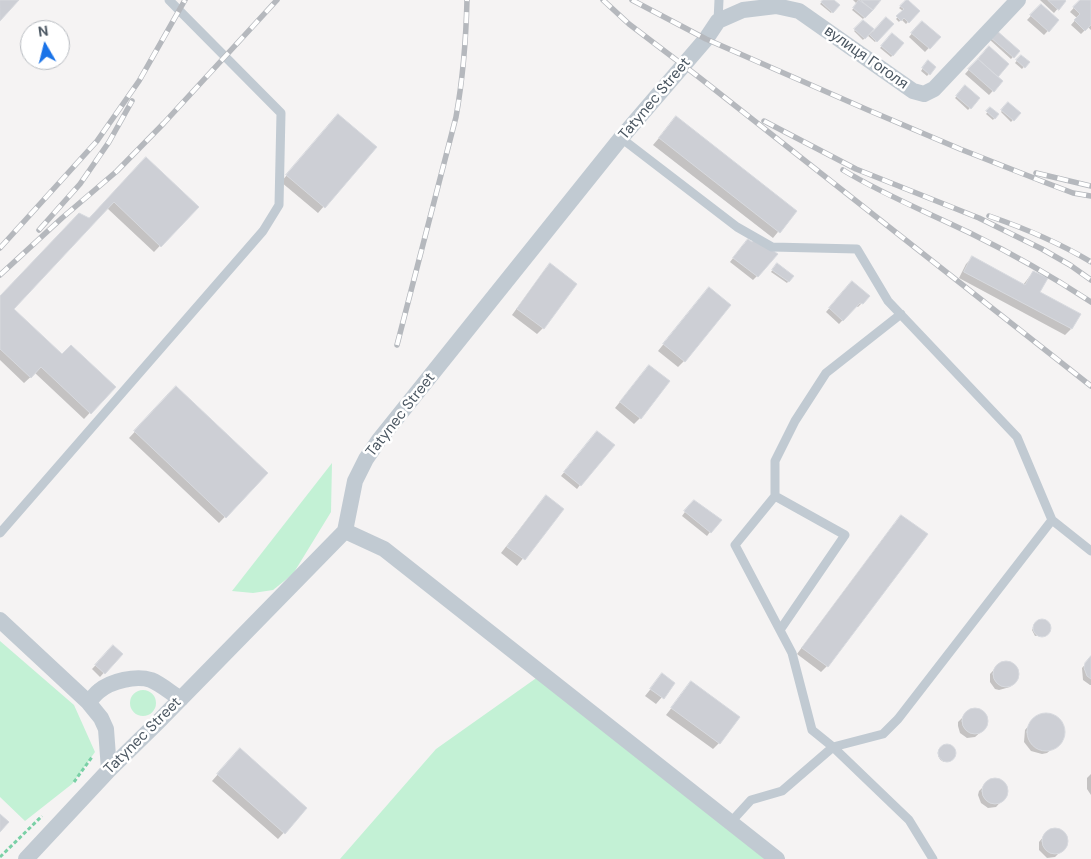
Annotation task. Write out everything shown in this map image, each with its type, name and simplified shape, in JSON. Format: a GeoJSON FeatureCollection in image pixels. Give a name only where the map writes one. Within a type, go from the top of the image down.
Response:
{"type":"FeatureCollection","features":[{"type":"Feature","properties":{"kind":"street","name":"вулиця Гоголя"},"geometry":{"type":"LineString","coordinates":[[804,6],[912,91],[924,94],[934,90],[1018,0]]}},
{"type":"Feature","properties":{"kind":"street"},"geometry":{"type":"LineString","coordinates":[[718,21],[743,10],[754,8],[804,6]]}},
{"type":"Feature","properties":{"kind":"street","name":"Tatynec Street"},"geometry":{"type":"LineString","coordinates":[[26,859],[109,770],[345,531],[355,481],[366,459],[379,440],[621,138],[706,39],[718,21]]}},
{"type":"Feature","properties":{"kind":"street"},"geometry":{"type":"LineString","coordinates":[[345,531],[384,549],[777,859]]}},
{"type":"Feature","properties":{"kind":"street"},"geometry":{"type":"LineString","coordinates":[[0,620],[88,702],[101,718],[106,729],[109,770]]}},
{"type":"Feature","properties":{"kind":"street"},"geometry":{"type":"LineString","coordinates":[[88,702],[100,690],[127,679],[136,678],[150,680],[181,699]]}},
{"type":"Feature","properties":{"kind":"lane"},"geometry":{"type":"LineString","coordinates":[[0,533],[263,232],[279,205],[282,113],[169,0]]}},
{"type":"Feature","properties":{"kind":"lane"},"geometry":{"type":"LineString","coordinates":[[718,21],[720,0]]}},
{"type":"Feature","properties":{"kind":"lane"},"geometry":{"type":"LineString","coordinates":[[621,138],[737,227],[772,247],[858,249],[888,301],[1017,437],[1052,520],[1091,551]]}},
{"type":"Feature","properties":{"kind":"lane"},"geometry":{"type":"LineString","coordinates":[[901,314],[826,373],[795,421],[775,461],[775,496],[735,545],[792,653],[812,730],[833,747],[909,820],[933,859]]}},
{"type":"Feature","properties":{"kind":"lane"},"geometry":{"type":"LineString","coordinates":[[775,496],[846,535],[780,630]]}},
{"type":"Feature","properties":{"kind":"lane"},"geometry":{"type":"LineString","coordinates":[[730,823],[750,800],[782,791],[833,747],[883,734],[898,719],[1052,520]]}},
{"type":"Feature","properties":{"kind":"path"},"geometry":{"type":"LineString","coordinates":[[72,784],[107,739]]}},
{"type":"Feature","properties":{"kind":"path"},"geometry":{"type":"LineString","coordinates":[[0,857],[47,810]]}},
{"type":"Feature","properties":{"kind":"green space"},"geometry":{"type":"Polygon","coordinates":[[[332,463],[331,512],[293,574],[273,590],[253,593],[232,591],[332,463]]]}},
{"type":"Feature","properties":{"kind":"green space"},"geometry":{"type":"Polygon","coordinates":[[[0,641],[74,705],[95,752],[72,784],[25,821],[0,797],[0,641]]]}},
{"type":"Feature","properties":{"kind":"green space"},"geometry":{"type":"Polygon","coordinates":[[[542,674],[779,859],[340,859],[436,749],[542,674]]]}},
{"type":"Feature","properties":{"kind":"green space"},"geometry":{"type":"Polygon","coordinates":[[[143,690],[152,694],[156,703],[152,712],[143,716],[134,712],[130,703],[134,694],[143,690]]]}},
{"type":"Feature","properties":{"kind":"building"},"geometry":{"type":"Polygon","coordinates":[[[0,0],[19,0],[0,21],[0,0]]]}},
{"type":"Feature","properties":{"kind":"building"},"geometry":{"type":"Polygon","coordinates":[[[823,0],[834,0],[840,5],[833,13],[821,2],[823,0]]]}},
{"type":"Feature","properties":{"kind":"building"},"geometry":{"type":"Polygon","coordinates":[[[859,0],[873,10],[865,18],[853,8],[859,0]]]}},
{"type":"Feature","properties":{"kind":"building"},"geometry":{"type":"Polygon","coordinates":[[[861,0],[881,0],[873,10],[861,0]]]}},
{"type":"Feature","properties":{"kind":"building"},"geometry":{"type":"Polygon","coordinates":[[[906,0],[920,11],[909,23],[904,18],[901,21],[896,16],[904,9],[900,6],[906,0]]]}},
{"type":"Feature","properties":{"kind":"building"},"geometry":{"type":"Polygon","coordinates":[[[1048,0],[1065,0],[1066,1],[1059,10],[1048,0]]]}},
{"type":"Feature","properties":{"kind":"building"},"geometry":{"type":"Polygon","coordinates":[[[1080,0],[1091,0],[1091,25],[1085,31],[1074,20],[1080,14],[1073,7],[1080,0]]]}},
{"type":"Feature","properties":{"kind":"building"},"geometry":{"type":"Polygon","coordinates":[[[1041,4],[1059,20],[1049,32],[1030,15],[1041,4]]]}},
{"type":"Feature","properties":{"kind":"building"},"geometry":{"type":"Polygon","coordinates":[[[886,17],[894,24],[877,42],[870,35],[886,17]]]}},
{"type":"Feature","properties":{"kind":"building"},"geometry":{"type":"Polygon","coordinates":[[[863,20],[874,29],[865,39],[854,29],[863,20]]]}},
{"type":"Feature","properties":{"kind":"building"},"geometry":{"type":"Polygon","coordinates":[[[922,21],[941,37],[930,49],[911,33],[922,21]]]}},
{"type":"Feature","properties":{"kind":"building"},"geometry":{"type":"Polygon","coordinates":[[[996,30],[1020,51],[1014,58],[990,37],[996,30]]]}},
{"type":"Feature","properties":{"kind":"building"},"geometry":{"type":"Polygon","coordinates":[[[892,33],[904,43],[893,56],[881,46],[892,33]]]}},
{"type":"Feature","properties":{"kind":"building"},"geometry":{"type":"Polygon","coordinates":[[[989,46],[1009,64],[998,77],[978,59],[989,46]]]}},
{"type":"Feature","properties":{"kind":"building"},"geometry":{"type":"Polygon","coordinates":[[[1021,55],[1030,62],[1025,68],[1016,60],[1021,55]]]}},
{"type":"Feature","properties":{"kind":"building"},"geometry":{"type":"Polygon","coordinates":[[[978,59],[1003,81],[994,92],[968,69],[978,59]]]}},
{"type":"Feature","properties":{"kind":"building"},"geometry":{"type":"Polygon","coordinates":[[[928,60],[936,67],[930,75],[922,68],[928,60]]]}},
{"type":"Feature","properties":{"kind":"building"},"geometry":{"type":"Polygon","coordinates":[[[965,85],[980,98],[971,109],[956,96],[965,85]]]}},
{"type":"Feature","properties":{"kind":"building"},"geometry":{"type":"Polygon","coordinates":[[[1008,102],[1021,113],[1014,121],[1001,110],[1008,102]]]}},
{"type":"Feature","properties":{"kind":"building"},"geometry":{"type":"Polygon","coordinates":[[[990,107],[999,114],[995,119],[986,111],[990,107]]]}},
{"type":"Feature","properties":{"kind":"building"},"geometry":{"type":"Polygon","coordinates":[[[338,114],[377,147],[325,208],[286,175],[338,114]]]}},
{"type":"Feature","properties":{"kind":"building"},"geometry":{"type":"Polygon","coordinates":[[[676,116],[797,211],[780,233],[659,138],[676,116]]]}},
{"type":"Feature","properties":{"kind":"building"},"geometry":{"type":"Polygon","coordinates":[[[146,157],[199,207],[161,247],[114,202],[14,309],[62,354],[71,345],[116,387],[91,414],[41,367],[31,378],[0,349],[0,296],[79,213],[89,218],[146,157]]]}},
{"type":"Feature","properties":{"kind":"building"},"geometry":{"type":"Polygon","coordinates":[[[748,239],[752,242],[756,239],[778,254],[758,277],[733,258],[748,239]]]}},
{"type":"Feature","properties":{"kind":"building"},"geometry":{"type":"Polygon","coordinates":[[[972,256],[1025,285],[1033,271],[1048,278],[1040,292],[1081,314],[1072,329],[964,272],[972,256]]]}},
{"type":"Feature","properties":{"kind":"building"},"geometry":{"type":"Polygon","coordinates":[[[550,263],[577,284],[544,329],[517,309],[550,263]]]}},
{"type":"Feature","properties":{"kind":"building"},"geometry":{"type":"Polygon","coordinates":[[[777,263],[794,276],[789,282],[772,270],[777,263]]]}},
{"type":"Feature","properties":{"kind":"building"},"geometry":{"type":"Polygon","coordinates":[[[852,281],[870,296],[863,304],[860,303],[843,321],[829,308],[852,281]]]}},
{"type":"Feature","properties":{"kind":"building"},"geometry":{"type":"Polygon","coordinates":[[[709,287],[731,305],[685,362],[663,344],[709,287]]]}},
{"type":"Feature","properties":{"kind":"building"},"geometry":{"type":"Polygon","coordinates":[[[649,365],[670,381],[641,419],[620,402],[649,365]]]}},
{"type":"Feature","properties":{"kind":"building"},"geometry":{"type":"Polygon","coordinates":[[[176,386],[268,473],[226,518],[134,431],[176,386]]]}},
{"type":"Feature","properties":{"kind":"building"},"geometry":{"type":"Polygon","coordinates":[[[597,431],[615,445],[581,486],[564,472],[597,431]]]}},
{"type":"Feature","properties":{"kind":"building"},"geometry":{"type":"Polygon","coordinates":[[[546,495],[564,509],[525,560],[507,547],[546,495]]]}},
{"type":"Feature","properties":{"kind":"building"},"geometry":{"type":"Polygon","coordinates":[[[694,500],[722,520],[711,533],[684,511],[694,500]]]}},
{"type":"Feature","properties":{"kind":"building"},"geometry":{"type":"Polygon","coordinates":[[[901,515],[928,534],[828,667],[802,648],[901,515]]]}},
{"type":"Feature","properties":{"kind":"building"},"geometry":{"type":"Polygon","coordinates":[[[1042,619],[1048,622],[1051,628],[1048,634],[1042,637],[1036,634],[1033,628],[1036,622],[1042,619]]]}},
{"type":"Feature","properties":{"kind":"building"},"geometry":{"type":"Polygon","coordinates":[[[113,645],[123,654],[105,674],[95,665],[113,645]]]}},
{"type":"Feature","properties":{"kind":"building"},"geometry":{"type":"Polygon","coordinates":[[[1091,656],[1091,679],[1087,676],[1084,668],[1085,663],[1091,656]]]}},
{"type":"Feature","properties":{"kind":"building"},"geometry":{"type":"Polygon","coordinates":[[[1006,661],[1015,665],[1019,674],[1015,683],[1006,687],[997,683],[993,674],[997,665],[1006,661]]]}},
{"type":"Feature","properties":{"kind":"building"},"geometry":{"type":"Polygon","coordinates":[[[662,673],[675,683],[664,699],[650,689],[662,673]]]}},
{"type":"Feature","properties":{"kind":"building"},"geometry":{"type":"Polygon","coordinates":[[[691,681],[740,717],[720,744],[671,708],[691,681]]]}},
{"type":"Feature","properties":{"kind":"building"},"geometry":{"type":"Polygon","coordinates":[[[975,708],[984,712],[988,721],[984,730],[975,734],[966,730],[962,721],[966,712],[975,708]]]}},
{"type":"Feature","properties":{"kind":"building"},"geometry":{"type":"Polygon","coordinates":[[[1046,713],[1059,719],[1065,732],[1059,745],[1046,751],[1033,745],[1027,732],[1033,719],[1046,713]]]}},
{"type":"Feature","properties":{"kind":"building"},"geometry":{"type":"Polygon","coordinates":[[[947,744],[953,747],[956,753],[953,759],[947,762],[941,759],[938,753],[941,747],[947,744]]]}},
{"type":"Feature","properties":{"kind":"building"},"geometry":{"type":"Polygon","coordinates":[[[240,748],[307,808],[285,834],[217,774],[240,748]]]}},
{"type":"Feature","properties":{"kind":"building"},"geometry":{"type":"Polygon","coordinates":[[[995,778],[1004,782],[1008,791],[1004,800],[995,804],[986,800],[982,791],[986,782],[995,778]]]}},
{"type":"Feature","properties":{"kind":"building"},"geometry":{"type":"Polygon","coordinates":[[[0,814],[9,822],[0,832],[0,814]]]}},
{"type":"Feature","properties":{"kind":"building"},"geometry":{"type":"Polygon","coordinates":[[[1055,828],[1064,832],[1068,841],[1064,850],[1055,854],[1046,850],[1042,841],[1046,832],[1055,828]]]}},
{"type":"Feature","properties":{"kind":"railway"},"geometry":{"type":"LineString","coordinates":[[0,248],[97,141],[139,81],[185,0]]}},
{"type":"Feature","properties":{"kind":"railway"},"geometry":{"type":"LineString","coordinates":[[0,275],[117,171],[164,123],[277,0]]}},
{"type":"Feature","properties":{"kind":"railway"},"geometry":{"type":"LineString","coordinates":[[397,345],[456,117],[464,59],[467,0]]}},
{"type":"Feature","properties":{"kind":"railway"},"geometry":{"type":"LineString","coordinates":[[603,0],[629,24],[1091,386]]}},
{"type":"Feature","properties":{"kind":"railway"},"geometry":{"type":"LineString","coordinates":[[632,0],[706,39],[868,110],[1044,182],[1073,193],[1091,196]]}},
{"type":"Feature","properties":{"kind":"railway"},"geometry":{"type":"LineString","coordinates":[[39,230],[80,184],[109,142],[132,101]]}},
{"type":"Feature","properties":{"kind":"railway"},"geometry":{"type":"LineString","coordinates":[[764,121],[856,169],[979,218],[1042,249],[1091,280]]}},
{"type":"Feature","properties":{"kind":"railway"},"geometry":{"type":"LineString","coordinates":[[843,170],[890,196],[1003,250],[1091,302]]}},
{"type":"Feature","properties":{"kind":"railway"},"geometry":{"type":"LineString","coordinates":[[1036,173],[1091,186]]}},
{"type":"Feature","properties":{"kind":"railway"},"geometry":{"type":"LineString","coordinates":[[989,216],[1041,236],[1091,262]]}}]}
